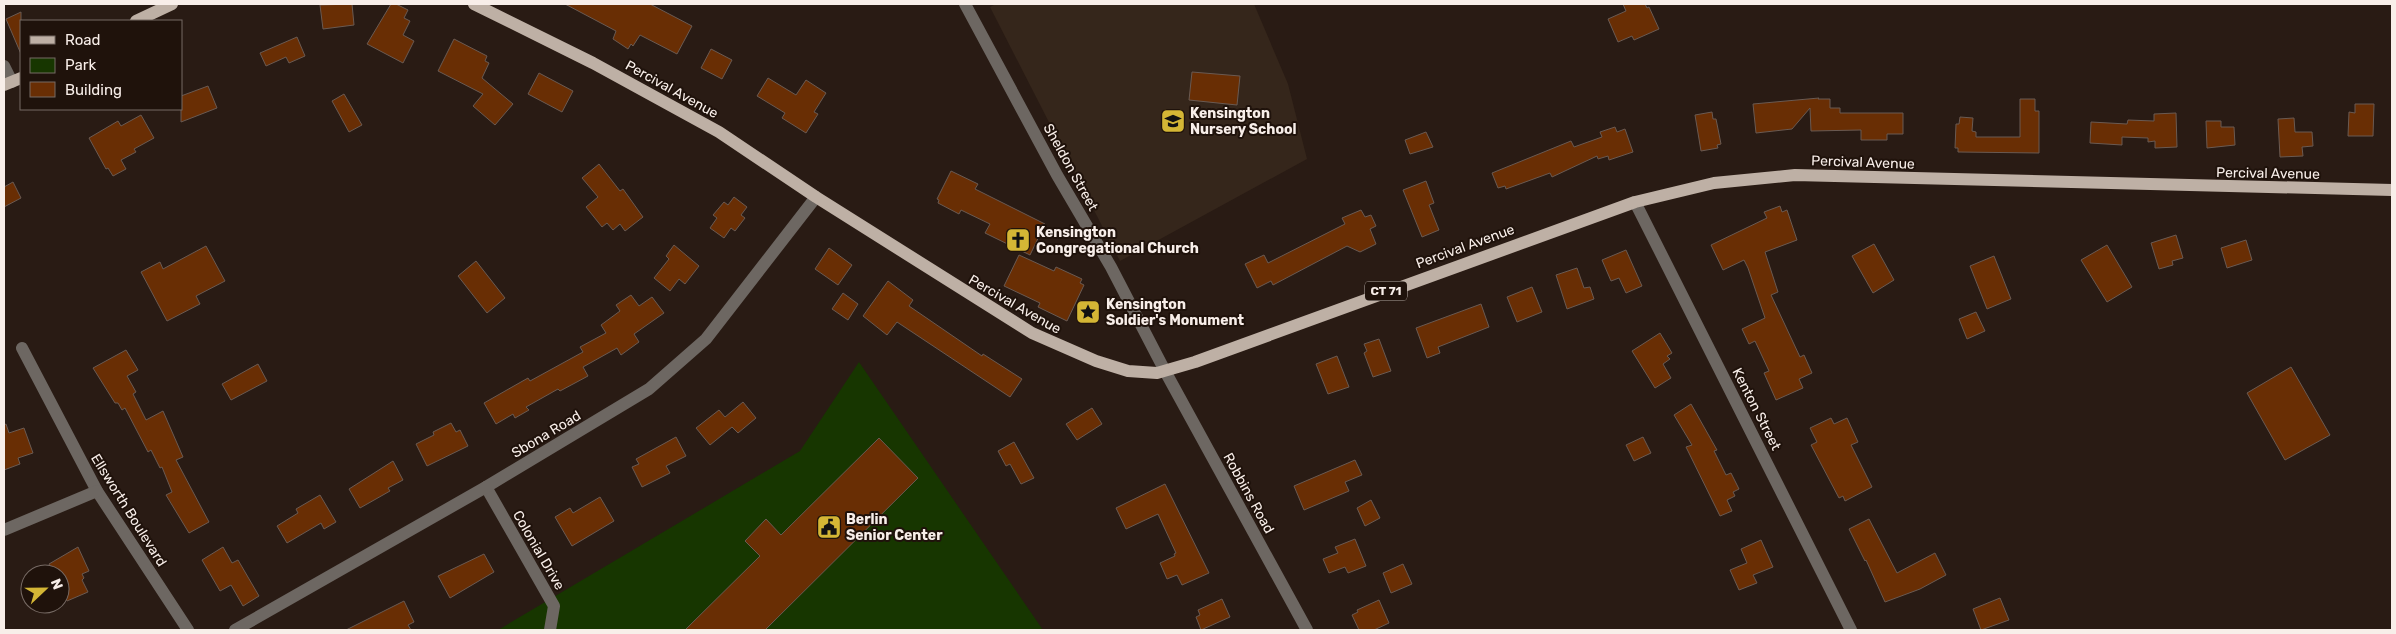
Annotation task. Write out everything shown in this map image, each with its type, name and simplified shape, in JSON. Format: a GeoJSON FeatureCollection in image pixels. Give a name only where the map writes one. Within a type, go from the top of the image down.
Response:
{"type":"FeatureCollection","features":[{"type":"Feature","properties":{"kind":"main road"},"geometry":{"type":"LineString","coordinates":[[138,20],[172,4]]}},
{"type":"Feature","properties":{"kind":"main road","name":"Percival Avenue"},"geometry":{"type":"LineString","coordinates":[[474,4],[594,63],[718,132],[816,197],[1032,334],[1068,350],[1118,368],[1151,373],[1165,371],[1635,202],[1714,184],[1795,175],[2392,190]]}},
{"type":"Feature","properties":{"kind":"street","name":"Sheldon Street"},"geometry":{"type":"LineString","coordinates":[[965,4],[1057,175],[1111,267],[1165,371]]}},
{"type":"Feature","properties":{"kind":"street"},"geometry":{"type":"LineString","coordinates":[[4,66],[12,82]]}},
{"type":"Feature","properties":{"kind":"street","name":"Sbona Road"},"geometry":{"type":"LineString","coordinates":[[235,630],[486,487],[649,389],[706,339],[816,197]]}},
{"type":"Feature","properties":{"kind":"street","name":"Kenton Street"},"geometry":{"type":"LineString","coordinates":[[1635,202],[1851,630]]}},
{"type":"Feature","properties":{"kind":"street","name":"Ellsworth Boulevard"},"geometry":{"type":"LineString","coordinates":[[22,348],[97,491],[188,630]]}},
{"type":"Feature","properties":{"kind":"street","name":"Robbins Road"},"geometry":{"type":"LineString","coordinates":[[1165,371],[1307,630]]}},
{"type":"Feature","properties":{"kind":"street","name":"Colonial Drive"},"geometry":{"type":"LineString","coordinates":[[486,487],[554,606],[550,630]]}},
{"type":"Feature","properties":{"kind":"street"},"geometry":{"type":"LineString","coordinates":[[4,530],[97,491]]}},
{"type":"Feature","properties":{"kind":"shaded area","name":"Kensington Nursery School"},"geometry":{"type":"Polygon","coordinates":[[[996,4],[1254,4],[1288,84],[1307,159],[1120,261],[990,7],[996,4]]]}},
{"type":"Feature","properties":{"kind":"green space"},"geometry":{"type":"Polygon","coordinates":[[[859,362],[1043,630],[498,630],[800,451],[859,362]]]}},
{"type":"Feature","properties":{"kind":"building"},"geometry":{"type":"Polygon","coordinates":[[[352,4],[354,25],[323,29],[320,5],[352,4]]]}},
{"type":"Feature","properties":{"kind":"building"},"geometry":{"type":"Polygon","coordinates":[[[391,4],[396,4],[408,10],[404,18],[410,21],[403,35],[414,41],[403,63],[367,44],[391,4]]]}},
{"type":"Feature","properties":{"kind":"building"},"geometry":{"type":"Polygon","coordinates":[[[565,4],[650,4],[692,26],[677,54],[640,35],[633,46],[631,44],[628,49],[613,39],[616,31],[565,4]]]}},
{"type":"Feature","properties":{"kind":"building"},"geometry":{"type":"Polygon","coordinates":[[[1623,4],[1645,4],[1647,8],[1649,7],[1659,29],[1634,40],[1632,36],[1618,42],[1608,19],[1626,11],[1623,4]]]}},
{"type":"Feature","properties":{"kind":"building"},"geometry":{"type":"Polygon","coordinates":[[[21,12],[20,52],[6,19],[21,12]]]}},
{"type":"Feature","properties":{"kind":"building"},"geometry":{"type":"Polygon","coordinates":[[[297,37],[305,56],[289,63],[286,57],[266,66],[260,53],[297,37]]]}},
{"type":"Feature","properties":{"kind":"building"},"geometry":{"type":"Polygon","coordinates":[[[454,39],[487,56],[485,61],[489,63],[482,78],[513,104],[495,125],[473,106],[483,94],[438,71],[454,39]]]}},
{"type":"Feature","properties":{"kind":"building"},"geometry":{"type":"Polygon","coordinates":[[[711,49],[732,60],[722,79],[701,68],[711,49]]]}},
{"type":"Feature","properties":{"kind":"building"},"geometry":{"type":"Polygon","coordinates":[[[1192,72],[1240,76],[1237,105],[1189,100],[1192,72]]]}},
{"type":"Feature","properties":{"kind":"building"},"geometry":{"type":"Polygon","coordinates":[[[539,73],[573,91],[562,112],[528,94],[539,73]]]}},
{"type":"Feature","properties":{"kind":"building"},"geometry":{"type":"Polygon","coordinates":[[[768,78],[796,95],[806,80],[826,93],[814,112],[818,114],[806,133],[782,118],[785,113],[757,96],[768,78]]]}},
{"type":"Feature","properties":{"kind":"building"},"geometry":{"type":"Polygon","coordinates":[[[208,86],[217,108],[181,122],[182,96],[208,86]]]}},
{"type":"Feature","properties":{"kind":"building"},"geometry":{"type":"Polygon","coordinates":[[[344,94],[362,125],[349,132],[332,101],[344,94]]]}},
{"type":"Feature","properties":{"kind":"building"},"geometry":{"type":"Polygon","coordinates":[[[1819,98],[1830,99],[1830,108],[1840,108],[1840,113],[1903,113],[1903,134],[1887,134],[1887,140],[1861,140],[1861,130],[1811,131],[1810,108],[1792,129],[1756,133],[1753,104],[1819,98]]]}},
{"type":"Feature","properties":{"kind":"building"},"geometry":{"type":"Polygon","coordinates":[[[2020,99],[2035,99],[2035,111],[2039,111],[2039,153],[1958,152],[1958,148],[1955,148],[1956,124],[1959,124],[1960,117],[1973,118],[1972,131],[1976,132],[1976,137],[2020,137],[2020,99]]]}},
{"type":"Feature","properties":{"kind":"building"},"geometry":{"type":"Polygon","coordinates":[[[2355,104],[2374,104],[2373,136],[2348,136],[2349,112],[2355,113],[2355,104]]]}},
{"type":"Feature","properties":{"kind":"building"},"geometry":{"type":"Polygon","coordinates":[[[1712,112],[1713,119],[1716,119],[1721,144],[1717,145],[1718,148],[1701,151],[1695,115],[1712,112]]]}},
{"type":"Feature","properties":{"kind":"building"},"geometry":{"type":"Polygon","coordinates":[[[2176,113],[2177,147],[2155,148],[2155,141],[2148,142],[2148,138],[2122,137],[2122,145],[2090,143],[2091,122],[2127,124],[2128,120],[2154,121],[2154,114],[2176,113]]]}},
{"type":"Feature","properties":{"kind":"building"},"geometry":{"type":"Polygon","coordinates":[[[141,115],[154,138],[134,149],[136,152],[121,160],[126,169],[113,176],[108,168],[106,169],[89,138],[118,121],[121,126],[141,115]]]}},
{"type":"Feature","properties":{"kind":"building"},"geometry":{"type":"Polygon","coordinates":[[[2294,118],[2295,132],[2312,132],[2313,146],[2302,147],[2303,156],[2280,157],[2278,119],[2294,118]]]}},
{"type":"Feature","properties":{"kind":"building"},"geometry":{"type":"Polygon","coordinates":[[[2206,121],[2221,121],[2221,127],[2234,127],[2235,145],[2207,148],[2206,121]]]}},
{"type":"Feature","properties":{"kind":"building"},"geometry":{"type":"Polygon","coordinates":[[[1615,127],[1617,132],[1625,129],[1633,152],[1609,160],[1608,156],[1598,159],[1597,156],[1552,177],[1550,173],[1506,189],[1505,186],[1498,188],[1492,173],[1571,141],[1574,147],[1602,137],[1600,132],[1615,127]]]}},
{"type":"Feature","properties":{"kind":"building"},"geometry":{"type":"Polygon","coordinates":[[[1426,132],[1433,147],[1410,154],[1405,140],[1426,132]]]}},
{"type":"Feature","properties":{"kind":"building"},"geometry":{"type":"Polygon","coordinates":[[[599,164],[620,191],[623,189],[643,217],[625,231],[620,224],[613,230],[607,223],[602,227],[586,207],[598,197],[582,178],[599,164]]]}},
{"type":"Feature","properties":{"kind":"building"},"geometry":{"type":"Polygon","coordinates":[[[951,171],[978,184],[975,189],[1045,224],[1030,255],[985,233],[990,224],[961,210],[959,214],[938,203],[939,200],[937,199],[951,171]]]}},
{"type":"Feature","properties":{"kind":"building"},"geometry":{"type":"Polygon","coordinates":[[[1426,181],[1434,203],[1429,205],[1439,230],[1422,237],[1403,190],[1426,181]]]}},
{"type":"Feature","properties":{"kind":"building"},"geometry":{"type":"Polygon","coordinates":[[[13,182],[21,198],[4,207],[4,187],[13,182]]]}},
{"type":"Feature","properties":{"kind":"building"},"geometry":{"type":"Polygon","coordinates":[[[734,197],[747,207],[741,215],[745,218],[735,231],[731,228],[724,238],[710,228],[717,218],[713,215],[724,202],[728,205],[734,197]]]}},
{"type":"Feature","properties":{"kind":"building"},"geometry":{"type":"Polygon","coordinates":[[[1780,206],[1782,212],[1787,210],[1797,240],[1765,252],[1778,292],[1771,295],[1800,357],[1804,355],[1812,373],[1799,379],[1803,388],[1776,400],[1764,373],[1769,371],[1755,341],[1749,344],[1742,329],[1765,318],[1748,268],[1744,260],[1723,270],[1711,245],[1767,218],[1764,212],[1780,206]]]}},
{"type":"Feature","properties":{"kind":"building"},"geometry":{"type":"Polygon","coordinates":[[[1361,210],[1365,217],[1371,215],[1376,226],[1370,229],[1376,244],[1360,252],[1347,246],[1273,285],[1271,281],[1257,288],[1245,264],[1264,255],[1268,263],[1345,224],[1342,218],[1361,210]]]}},
{"type":"Feature","properties":{"kind":"building"},"geometry":{"type":"Polygon","coordinates":[[[2176,235],[2183,258],[2172,261],[2173,265],[2159,269],[2151,243],[2176,235]]]}},
{"type":"Feature","properties":{"kind":"building"},"geometry":{"type":"Polygon","coordinates":[[[2246,240],[2252,260],[2227,268],[2221,248],[2246,240]]]}},
{"type":"Feature","properties":{"kind":"building"},"geometry":{"type":"Polygon","coordinates":[[[1874,244],[1894,280],[1873,293],[1852,256],[1874,244]]]}},
{"type":"Feature","properties":{"kind":"building"},"geometry":{"type":"Polygon","coordinates":[[[674,245],[699,266],[685,284],[679,279],[670,291],[654,278],[669,259],[666,256],[674,245]]]}},
{"type":"Feature","properties":{"kind":"building"},"geometry":{"type":"Polygon","coordinates":[[[2107,245],[2132,287],[2107,302],[2081,260],[2107,245]]]}},
{"type":"Feature","properties":{"kind":"building"},"geometry":{"type":"Polygon","coordinates":[[[206,246],[225,281],[196,296],[200,304],[167,321],[141,272],[160,262],[163,269],[206,246]]]}},
{"type":"Feature","properties":{"kind":"building"},"geometry":{"type":"Polygon","coordinates":[[[829,248],[852,265],[838,285],[815,269],[829,248]]]}},
{"type":"Feature","properties":{"kind":"building"},"geometry":{"type":"Polygon","coordinates":[[[1626,250],[1642,286],[1626,293],[1619,278],[1611,281],[1602,260],[1626,250]]]}},
{"type":"Feature","properties":{"kind":"building"},"geometry":{"type":"Polygon","coordinates":[[[1019,255],[1054,271],[1056,267],[1082,279],[1080,283],[1084,285],[1067,321],[1038,307],[1040,303],[1004,286],[1019,255]]]}},
{"type":"Feature","properties":{"kind":"building"},"geometry":{"type":"Polygon","coordinates":[[[1994,256],[2011,299],[1987,309],[1970,266],[1994,256]]]}},
{"type":"Feature","properties":{"kind":"building"},"geometry":{"type":"Polygon","coordinates":[[[476,261],[505,298],[487,313],[458,276],[476,261]]]}},
{"type":"Feature","properties":{"kind":"building"},"geometry":{"type":"Polygon","coordinates":[[[1577,268],[1584,288],[1590,287],[1594,299],[1567,309],[1556,275],[1577,268]]]}},
{"type":"Feature","properties":{"kind":"building"},"geometry":{"type":"Polygon","coordinates":[[[888,281],[913,300],[909,306],[982,356],[983,354],[1022,379],[1010,397],[897,322],[887,335],[863,316],[888,281]]]}},
{"type":"Feature","properties":{"kind":"building"},"geometry":{"type":"Polygon","coordinates":[[[1532,287],[1542,312],[1517,322],[1507,297],[1532,287]]]}},
{"type":"Feature","properties":{"kind":"building"},"geometry":{"type":"Polygon","coordinates":[[[843,293],[858,304],[848,320],[832,309],[843,293]]]}},
{"type":"Feature","properties":{"kind":"building"},"geometry":{"type":"Polygon","coordinates":[[[631,295],[639,306],[652,297],[664,313],[634,334],[639,342],[621,355],[617,348],[583,367],[588,376],[560,391],[558,389],[526,407],[529,410],[515,418],[513,414],[496,424],[484,403],[528,378],[530,381],[583,352],[580,347],[606,333],[601,325],[620,311],[616,305],[631,295]]]}},
{"type":"Feature","properties":{"kind":"building"},"geometry":{"type":"Polygon","coordinates":[[[1481,304],[1489,327],[1438,347],[1440,353],[1427,358],[1416,328],[1481,304]]]}},
{"type":"Feature","properties":{"kind":"building"},"geometry":{"type":"Polygon","coordinates":[[[1976,312],[1985,331],[1967,339],[1959,319],[1976,312]]]}},
{"type":"Feature","properties":{"kind":"building"},"geometry":{"type":"Polygon","coordinates":[[[1660,333],[1672,353],[1667,356],[1670,359],[1663,364],[1671,378],[1655,388],[1632,351],[1660,333]]]}},
{"type":"Feature","properties":{"kind":"building"},"geometry":{"type":"Polygon","coordinates":[[[1379,339],[1391,371],[1373,377],[1364,353],[1367,351],[1364,344],[1379,339]]]}},
{"type":"Feature","properties":{"kind":"building"},"geometry":{"type":"Polygon","coordinates":[[[126,350],[138,370],[127,376],[136,392],[133,394],[146,420],[163,411],[183,457],[176,460],[209,522],[189,533],[166,495],[172,492],[162,467],[160,468],[151,450],[148,452],[125,408],[122,410],[118,403],[115,403],[93,368],[126,350]]]}},
{"type":"Feature","properties":{"kind":"building"},"geometry":{"type":"Polygon","coordinates":[[[1337,356],[1349,387],[1328,394],[1316,364],[1337,356]]]}},
{"type":"Feature","properties":{"kind":"building"},"geometry":{"type":"Polygon","coordinates":[[[258,364],[267,381],[231,400],[222,384],[258,364]]]}},
{"type":"Feature","properties":{"kind":"building"},"geometry":{"type":"Polygon","coordinates":[[[2291,367],[2330,435],[2285,460],[2247,393],[2291,367]]]}},
{"type":"Feature","properties":{"kind":"building"},"geometry":{"type":"Polygon","coordinates":[[[743,402],[756,418],[738,433],[732,427],[710,445],[696,428],[719,410],[725,417],[743,402]]]}},
{"type":"Feature","properties":{"kind":"building"},"geometry":{"type":"Polygon","coordinates":[[[1691,404],[1717,450],[1714,451],[1726,475],[1731,473],[1739,489],[1733,492],[1735,496],[1727,500],[1732,511],[1720,516],[1686,447],[1692,445],[1674,415],[1691,404]]]}},
{"type":"Feature","properties":{"kind":"building"},"geometry":{"type":"Polygon","coordinates":[[[1092,408],[1102,424],[1077,440],[1066,424],[1092,408]]]}},
{"type":"Feature","properties":{"kind":"building"},"geometry":{"type":"Polygon","coordinates":[[[1831,418],[1834,424],[1847,418],[1858,442],[1851,445],[1872,487],[1845,501],[1843,496],[1839,498],[1811,445],[1817,442],[1810,428],[1831,418]]]}},
{"type":"Feature","properties":{"kind":"building"},"geometry":{"type":"Polygon","coordinates":[[[451,423],[456,432],[460,430],[468,446],[427,466],[416,444],[434,435],[433,432],[451,423]]]}},
{"type":"Feature","properties":{"kind":"building"},"geometry":{"type":"Polygon","coordinates":[[[6,424],[9,433],[24,428],[33,453],[18,458],[20,464],[4,470],[4,425],[6,424]]]}},
{"type":"Feature","properties":{"kind":"building"},"geometry":{"type":"Polygon","coordinates":[[[676,437],[686,456],[666,466],[670,473],[642,487],[632,467],[639,464],[636,459],[676,437]]]}},
{"type":"Feature","properties":{"kind":"building"},"geometry":{"type":"Polygon","coordinates":[[[1643,437],[1651,453],[1634,461],[1626,445],[1643,437]]]}},
{"type":"Feature","properties":{"kind":"building","name":"Berlin Senior Center"},"geometry":{"type":"Polygon","coordinates":[[[879,438],[918,478],[765,630],[685,630],[760,556],[745,541],[766,519],[781,535],[879,438]]]}},
{"type":"Feature","properties":{"kind":"building"},"geometry":{"type":"Polygon","coordinates":[[[1014,442],[1034,478],[1021,484],[1010,464],[1006,466],[998,451],[1014,442]]]}},
{"type":"Feature","properties":{"kind":"building"},"geometry":{"type":"Polygon","coordinates":[[[1355,460],[1362,475],[1345,482],[1349,491],[1304,510],[1294,486],[1355,460]]]}},
{"type":"Feature","properties":{"kind":"building"},"geometry":{"type":"Polygon","coordinates":[[[393,461],[403,480],[388,488],[390,491],[360,508],[349,489],[393,461]]]}},
{"type":"Feature","properties":{"kind":"building"},"geometry":{"type":"Polygon","coordinates":[[[1165,484],[1209,573],[1182,585],[1177,575],[1167,579],[1160,563],[1175,556],[1174,554],[1176,553],[1158,514],[1126,529],[1116,508],[1165,484]]]}},
{"type":"Feature","properties":{"kind":"building"},"geometry":{"type":"Polygon","coordinates":[[[320,495],[336,522],[324,529],[321,523],[287,543],[277,526],[298,513],[296,509],[320,495]]]}},
{"type":"Feature","properties":{"kind":"building"},"geometry":{"type":"Polygon","coordinates":[[[600,497],[614,521],[572,546],[555,517],[570,508],[573,513],[600,497]]]}},
{"type":"Feature","properties":{"kind":"building"},"geometry":{"type":"Polygon","coordinates":[[[1371,500],[1380,518],[1365,526],[1357,508],[1371,500]]]}},
{"type":"Feature","properties":{"kind":"building"},"geometry":{"type":"Polygon","coordinates":[[[1869,519],[1897,573],[1935,553],[1946,575],[1920,589],[1885,602],[1866,560],[1849,529],[1869,519]]]}},
{"type":"Feature","properties":{"kind":"building"},"geometry":{"type":"Polygon","coordinates":[[[1355,539],[1366,566],[1348,573],[1345,567],[1329,573],[1323,559],[1338,553],[1335,547],[1355,539]]]}},
{"type":"Feature","properties":{"kind":"building"},"geometry":{"type":"Polygon","coordinates":[[[1761,540],[1773,567],[1753,575],[1757,583],[1739,590],[1730,570],[1747,563],[1741,549],[1761,540]]]}},
{"type":"Feature","properties":{"kind":"building"},"geometry":{"type":"Polygon","coordinates":[[[78,547],[89,571],[82,574],[84,578],[82,580],[88,592],[70,600],[70,564],[49,564],[78,547]]]}},
{"type":"Feature","properties":{"kind":"building"},"geometry":{"type":"Polygon","coordinates":[[[223,547],[232,563],[238,560],[259,596],[243,606],[231,585],[220,591],[202,560],[223,547]]]}},
{"type":"Feature","properties":{"kind":"building"},"geometry":{"type":"Polygon","coordinates":[[[484,554],[494,572],[450,598],[438,576],[484,554]]]}},
{"type":"Feature","properties":{"kind":"building"},"geometry":{"type":"Polygon","coordinates":[[[1403,564],[1412,584],[1391,593],[1383,573],[1403,564]]]}},
{"type":"Feature","properties":{"kind":"building"},"geometry":{"type":"Polygon","coordinates":[[[2000,598],[2009,620],[1981,630],[1973,609],[2000,598]]]}},
{"type":"Feature","properties":{"kind":"building"},"geometry":{"type":"Polygon","coordinates":[[[1222,599],[1230,617],[1201,630],[1196,617],[1200,615],[1198,610],[1222,599]]]}},
{"type":"Feature","properties":{"kind":"building"},"geometry":{"type":"Polygon","coordinates":[[[1379,600],[1389,623],[1374,630],[1359,630],[1352,615],[1358,612],[1357,610],[1379,600]]]}},
{"type":"Feature","properties":{"kind":"building"},"geometry":{"type":"Polygon","coordinates":[[[404,601],[414,622],[408,625],[411,630],[346,630],[404,601]]]}},
{"type":"Feature","properties":{"kind":"place","name":"Kensington Nursery School"},"geometry":{"type":"Point","coordinates":[1173,121]}},
{"type":"Feature","properties":{"kind":"place","name":"Kensington Congregational Church"},"geometry":{"type":"Point","coordinates":[1018,240]}},
{"type":"Feature","properties":{"kind":"place","name":"Kensington Soldier's Monument"},"geometry":{"type":"Point","coordinates":[1088,312]}},
{"type":"Feature","properties":{"kind":"place","name":"Berlin Senior Center"},"geometry":{"type":"Point","coordinates":[829,527]}}]}
